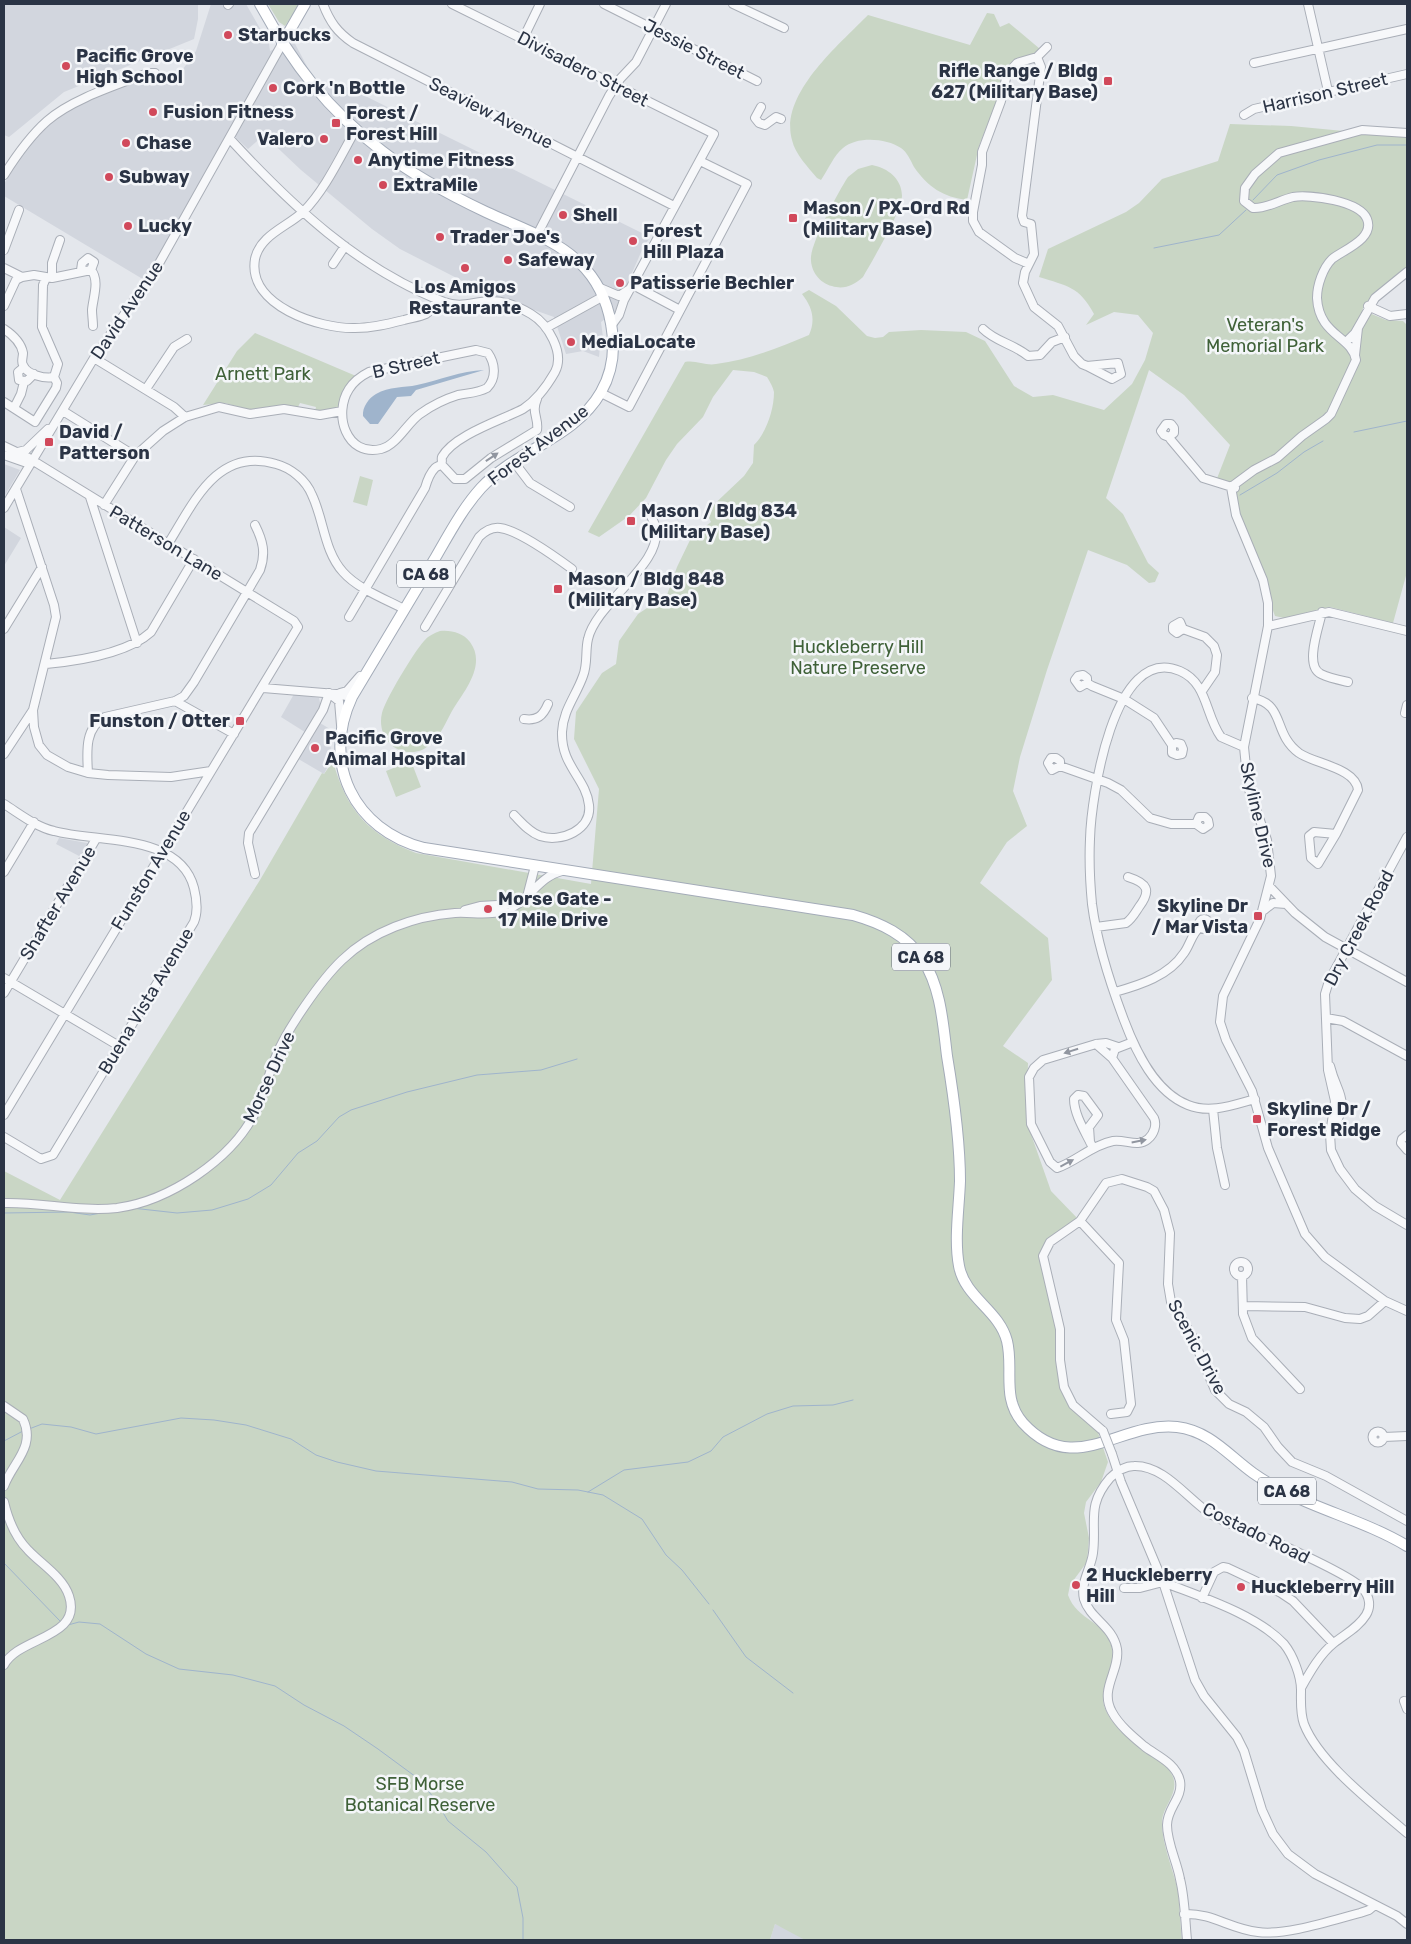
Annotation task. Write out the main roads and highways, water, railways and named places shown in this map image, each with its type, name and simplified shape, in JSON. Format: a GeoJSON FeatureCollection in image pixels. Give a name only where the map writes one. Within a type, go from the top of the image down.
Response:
{"type":"FeatureCollection","features":[{"type":"Feature","properties":{"kind":"main road","name":"Forest Avenue"},"geometry":{"type":"LineString","coordinates":[[260,4],[282,44],[305,77],[356,129],[415,175],[463,201],[537,235],[561,248],[581,264],[600,292],[611,326],[614,348],[610,373],[601,393],[581,417],[483,485],[470,500],[352,697],[341,726],[339,751],[346,780],[357,803],[374,822],[397,839],[424,848],[853,915],[873,921],[898,934],[922,959],[936,987],[960,1142],[958,1264],[965,1285],[991,1312],[1003,1331],[1009,1351],[1009,1394],[1012,1405],[1021,1421],[1048,1443],[1073,1449],[1092,1447],[1153,1428],[1174,1427],[1197,1432],[1219,1444],[1247,1468],[1270,1483],[1407,1546]]}},
{"type":"Feature","properties":{"kind":"main road","name":"David Avenue"},"geometry":{"type":"LineString","coordinates":[[282,44],[305,4]]}},
{"type":"Feature","properties":{"kind":"water"},"geometry":{"type":"Polygon","coordinates":[[[484,370],[416,390],[411,396],[397,397],[378,424],[370,424],[363,416],[366,403],[381,391],[484,370]]]}},
{"type":"Feature","properties":{"kind":"waterway"},"geometry":{"type":"LineString","coordinates":[[1253,200],[1277,175],[1319,160],[1377,145],[1407,145]]}},
{"type":"Feature","properties":{"kind":"waterway"},"geometry":{"type":"LineString","coordinates":[[1154,248],[1219,235],[1246,210]]}},
{"type":"Feature","properties":{"kind":"waterway"},"geometry":{"type":"LineString","coordinates":[[1354,432],[1407,421]]}},
{"type":"Feature","properties":{"kind":"waterway"},"geometry":{"type":"LineString","coordinates":[[1240,495],[1277,473],[1304,452],[1323,441]]}},
{"type":"Feature","properties":{"kind":"waterway"},"geometry":{"type":"LineString","coordinates":[[132,1208],[177,1213],[212,1210],[248,1199],[271,1185],[298,1153],[317,1141],[339,1117],[351,1110],[407,1092],[477,1075],[541,1070],[577,1059]]}},
{"type":"Feature","properties":{"kind":"waterway"},"geometry":{"type":"LineString","coordinates":[[4,1213],[69,1212],[90,1215],[101,1213]]}},
{"type":"Feature","properties":{"kind":"waterway"},"geometry":{"type":"LineString","coordinates":[[588,1492],[624,1470],[688,1462],[711,1451],[723,1437],[767,1414],[793,1406],[833,1405],[853,1400]]}},
{"type":"Feature","properties":{"kind":"waterway"},"geometry":{"type":"LineString","coordinates":[[29,1429],[42,1424],[71,1427],[96,1434],[181,1418],[214,1420],[246,1425],[291,1439],[316,1455],[376,1471],[512,1482],[538,1489],[578,1490],[603,1495],[642,1519],[666,1555],[682,1570],[709,1604]]}},
{"type":"Feature","properties":{"kind":"waterway"},"geometry":{"type":"LineString","coordinates":[[4,1441],[23,1431]]}},
{"type":"Feature","properties":{"kind":"waterway"},"geometry":{"type":"LineString","coordinates":[[4,1563],[60,1621]]}},
{"type":"Feature","properties":{"kind":"waterway"},"geometry":{"type":"LineString","coordinates":[[713,1610],[746,1657],[793,1693]]}},
{"type":"Feature","properties":{"kind":"waterway"},"geometry":{"type":"LineString","coordinates":[[68,1625],[79,1622],[100,1624],[146,1654],[179,1669],[233,1675],[275,1686],[304,1705],[344,1726],[378,1749],[416,1777],[435,1799],[448,1821],[486,1852],[517,1887],[523,1918],[523,1940]]}},
{"type":"Feature","properties":{"kind":"place","name":"Starbucks"},"geometry":{"type":"Point","coordinates":[228,35]}},
{"type":"Feature","properties":{"kind":"place","name":"Pacific Grove High School"},"geometry":{"type":"Point","coordinates":[66,66]}},
{"type":"Feature","properties":{"kind":"place","name":"Rifle Range / Bldg 627 (Military Base)"},"geometry":{"type":"Point","coordinates":[1108,81]}},
{"type":"Feature","properties":{"kind":"place","name":"Cork 'n Bottle"},"geometry":{"type":"Point","coordinates":[273,88]}},
{"type":"Feature","properties":{"kind":"place","name":"Fusion Fitness"},"geometry":{"type":"Point","coordinates":[153,112]}},
{"type":"Feature","properties":{"kind":"place","name":"Forest / Forest Hill"},"geometry":{"type":"Point","coordinates":[336,123]}},
{"type":"Feature","properties":{"kind":"place","name":"Valero"},"geometry":{"type":"Point","coordinates":[324,139]}},
{"type":"Feature","properties":{"kind":"place","name":"Chase"},"geometry":{"type":"Point","coordinates":[126,143]}},
{"type":"Feature","properties":{"kind":"place","name":"Anytime Fitness"},"geometry":{"type":"Point","coordinates":[358,160]}},
{"type":"Feature","properties":{"kind":"place","name":"Subway"},"geometry":{"type":"Point","coordinates":[109,177]}},
{"type":"Feature","properties":{"kind":"place","name":"ExtraMile"},"geometry":{"type":"Point","coordinates":[383,185]}},
{"type":"Feature","properties":{"kind":"place","name":"Shell"},"geometry":{"type":"Point","coordinates":[563,215]}},
{"type":"Feature","properties":{"kind":"place","name":"Mason / PX-Ord Rd (Military Base)"},"geometry":{"type":"Point","coordinates":[793,218]}},
{"type":"Feature","properties":{"kind":"place","name":"Lucky"},"geometry":{"type":"Point","coordinates":[128,226]}},
{"type":"Feature","properties":{"kind":"place","name":"Trader Joe's"},"geometry":{"type":"Point","coordinates":[440,237]}},
{"type":"Feature","properties":{"kind":"place","name":"Forest Hill Plaza"},"geometry":{"type":"Point","coordinates":[633,241]}},
{"type":"Feature","properties":{"kind":"place","name":"Safeway"},"geometry":{"type":"Point","coordinates":[508,260]}},
{"type":"Feature","properties":{"kind":"place","name":"Los Amigos Restaurante"},"geometry":{"type":"Point","coordinates":[465,268]}},
{"type":"Feature","properties":{"kind":"place","name":"Patisserie Bechler"},"geometry":{"type":"Point","coordinates":[620,283]}},
{"type":"Feature","properties":{"kind":"place","name":"MediaLocate"},"geometry":{"type":"Point","coordinates":[571,342]}},
{"type":"Feature","properties":{"kind":"place","name":"David / Patterson"},"geometry":{"type":"Point","coordinates":[49,442]}},
{"type":"Feature","properties":{"kind":"place","name":"Mason / Bldg 834 (Military Base)"},"geometry":{"type":"Point","coordinates":[631,521]}},
{"type":"Feature","properties":{"kind":"place","name":"Mason / Bldg 848 (Military Base)"},"geometry":{"type":"Point","coordinates":[558,589]}},
{"type":"Feature","properties":{"kind":"place","name":"Funston / Otter"},"geometry":{"type":"Point","coordinates":[240,721]}},
{"type":"Feature","properties":{"kind":"place","name":"Pacific Grove Animal Hospital"},"geometry":{"type":"Point","coordinates":[315,748]}},
{"type":"Feature","properties":{"kind":"place","name":"Morse Gate - 17 Mile Drive"},"geometry":{"type":"Point","coordinates":[488,909]}},
{"type":"Feature","properties":{"kind":"place","name":"Skyline Dr / Mar Vista"},"geometry":{"type":"Point","coordinates":[1258,916]}},
{"type":"Feature","properties":{"kind":"place","name":"Skyline Dr / Forest Ridge"},"geometry":{"type":"Point","coordinates":[1257,1119]}},
{"type":"Feature","properties":{"kind":"place","name":"2 Huckleberry Hill"},"geometry":{"type":"Point","coordinates":[1076,1585]}},
{"type":"Feature","properties":{"kind":"place","name":"Huckleberry Hill"},"geometry":{"type":"Point","coordinates":[1241,1587]}},
{"type":"Feature","properties":{"kind":"park label","name":"Veteran's Memorial Park"},"geometry":{"type":"Point","coordinates":[1265,335]}},
{"type":"Feature","properties":{"kind":"park label","name":"Arnett Park"},"geometry":{"type":"Point","coordinates":[263,374]}},
{"type":"Feature","properties":{"kind":"park label","name":"Huckleberry Hill Nature Preserve"},"geometry":{"type":"Point","coordinates":[858,658]}},
{"type":"Feature","properties":{"kind":"park label","name":"SFB Morse Botanical Reserve"},"geometry":{"type":"Point","coordinates":[420,1794]}}]}
